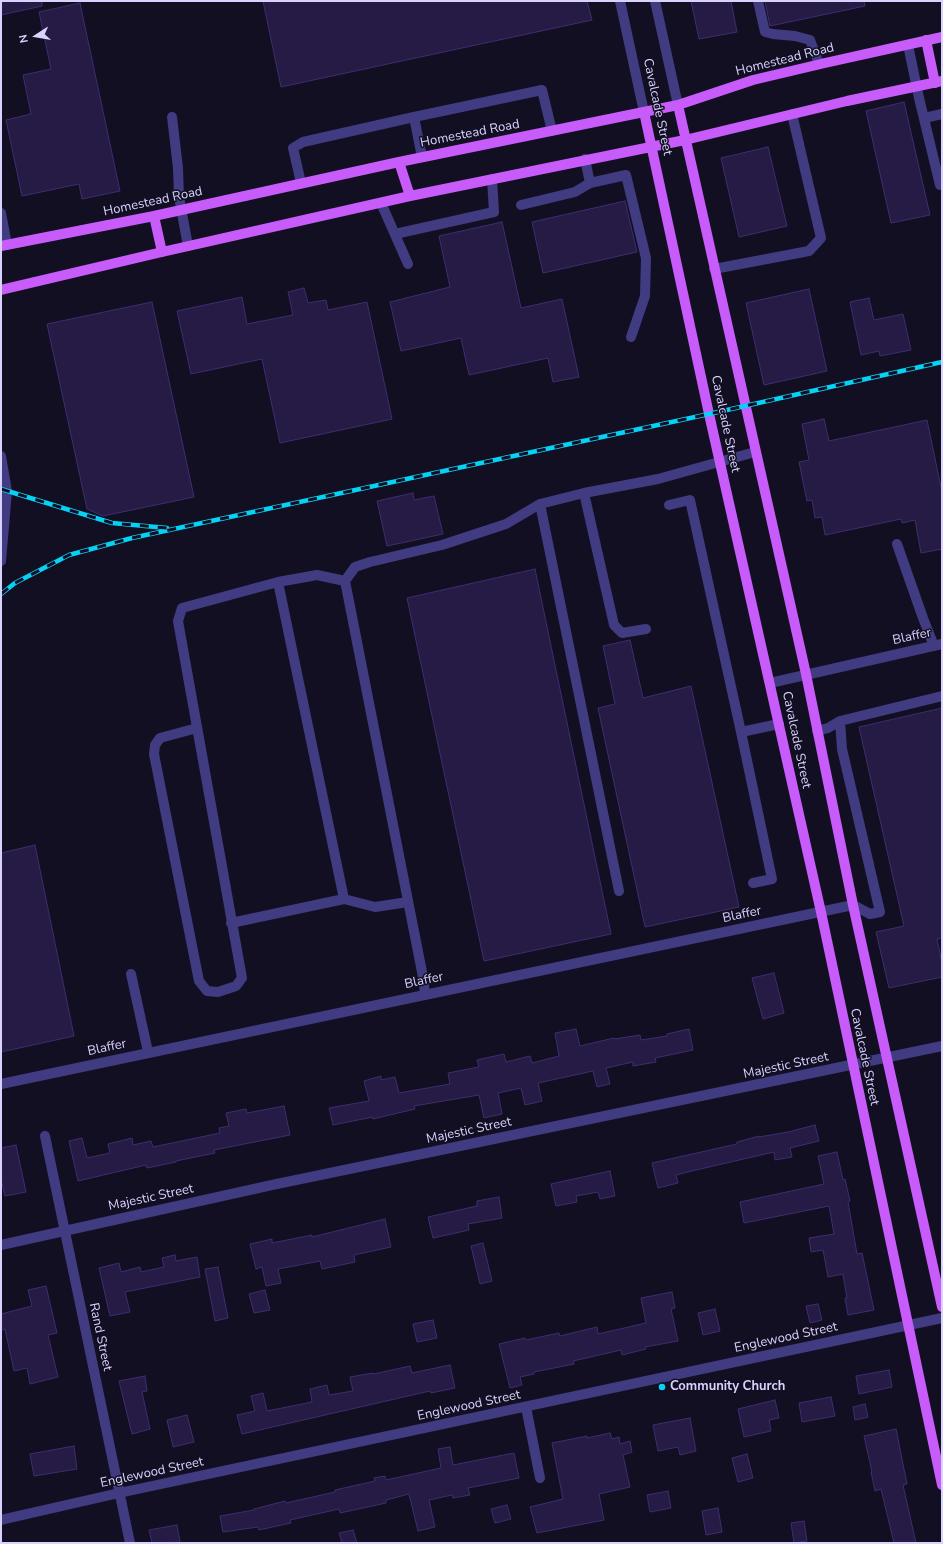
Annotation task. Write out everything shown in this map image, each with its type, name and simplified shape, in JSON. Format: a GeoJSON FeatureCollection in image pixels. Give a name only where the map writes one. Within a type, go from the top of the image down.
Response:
{"type":"FeatureCollection","features":[{"type":"Feature","properties":{"kind":"main road","name":"Homestead Road"},"geometry":{"type":"LineString","coordinates":[[4,246],[154,216],[422,157],[644,112],[678,104],[753,80],[942,37]]}},
{"type":"Feature","properties":{"kind":"main road"},"geometry":{"type":"LineString","coordinates":[[1,290],[410,196],[685,140],[792,114],[938,82],[926,40]]}},
{"type":"Feature","properties":{"kind":"main road","name":"Cavalcade Street"},"geometry":{"type":"LineString","coordinates":[[678,104],[806,674],[853,905],[888,1057],[942,1307]]}},
{"type":"Feature","properties":{"kind":"main road","name":"Cavalcade Street"},"geometry":{"type":"LineString","coordinates":[[644,112],[820,912],[942,1485]]}},
{"type":"Feature","properties":{"kind":"main road"},"geometry":{"type":"LineString","coordinates":[[399,162],[410,196]]}},
{"type":"Feature","properties":{"kind":"main road"},"geometry":{"type":"LineString","coordinates":[[154,216],[162,252]]}},
{"type":"Feature","properties":{"kind":"street","name":"Cavalcade Street"},"geometry":{"type":"LineString","coordinates":[[620,1],[644,112]]}},
{"type":"Feature","properties":{"kind":"street","name":"Cavalcade Street"},"geometry":{"type":"LineString","coordinates":[[655,1],[678,104]]}},
{"type":"Feature","properties":{"kind":"street"},"geometry":{"type":"LineString","coordinates":[[758,1],[765,32],[795,36],[810,40],[819,64]]}},
{"type":"Feature","properties":{"kind":"street"},"geometry":{"type":"LineString","coordinates":[[908,44],[916,87],[940,185],[942,184]]}},
{"type":"Feature","properties":{"kind":"street"},"geometry":{"type":"LineString","coordinates":[[301,183],[293,148],[303,142],[414,117],[542,90],[552,130]]}},
{"type":"Feature","properties":{"kind":"street"},"geometry":{"type":"LineString","coordinates":[[714,269],[809,251],[821,238],[792,114]]}},
{"type":"Feature","properties":{"kind":"street"},"geometry":{"type":"LineString","coordinates":[[924,118],[942,114]]}},
{"type":"Feature","properties":{"kind":"street"},"geometry":{"type":"LineString","coordinates":[[172,117],[181,210],[188,246]]}},
{"type":"Feature","properties":{"kind":"street"},"geometry":{"type":"LineString","coordinates":[[414,117],[422,157]]}},
{"type":"Feature","properties":{"kind":"street"},"geometry":{"type":"LineString","coordinates":[[585,160],[590,183]]}},
{"type":"Feature","properties":{"kind":"street"},"geometry":{"type":"LineString","coordinates":[[521,205],[575,192],[590,183],[626,175],[646,258],[645,296],[631,337]]}},
{"type":"Feature","properties":{"kind":"street"},"geometry":{"type":"LineString","coordinates":[[395,234],[494,212],[492,179]]}},
{"type":"Feature","properties":{"kind":"street"},"geometry":{"type":"LineString","coordinates":[[381,203],[408,264]]}},
{"type":"Feature","properties":{"kind":"street"},"geometry":{"type":"LineString","coordinates":[[1,213],[4,246]]}},
{"type":"Feature","properties":{"kind":"street"},"geometry":{"type":"LineString","coordinates":[[425,994],[423,977],[345,581],[355,567],[442,545],[506,524],[540,504],[584,493],[658,479],[755,452]]}},
{"type":"Feature","properties":{"kind":"street"},"geometry":{"type":"LineString","coordinates":[[1,456],[7,491],[1,561]]}},
{"type":"Feature","properties":{"kind":"street"},"geometry":{"type":"LineString","coordinates":[[584,493],[614,625],[622,633],[646,628]]}},
{"type":"Feature","properties":{"kind":"street"},"geometry":{"type":"LineString","coordinates":[[669,505],[690,500],[772,879],[753,883]]}},
{"type":"Feature","properties":{"kind":"street"},"geometry":{"type":"LineString","coordinates":[[540,504],[619,891]]}},
{"type":"Feature","properties":{"kind":"street"},"geometry":{"type":"LineString","coordinates":[[897,544],[923,618],[938,645]]}},
{"type":"Feature","properties":{"kind":"street"},"geometry":{"type":"LineString","coordinates":[[197,728],[160,738],[155,745],[154,754],[199,981],[207,991],[218,992],[236,986],[242,978],[178,621],[182,608],[278,582],[316,575],[345,581]]}},
{"type":"Feature","properties":{"kind":"street"},"geometry":{"type":"LineString","coordinates":[[278,582],[344,899]]}},
{"type":"Feature","properties":{"kind":"street","name":"Blaffer"},"geometry":{"type":"LineString","coordinates":[[770,683],[938,645]]}},
{"type":"Feature","properties":{"kind":"street"},"geometry":{"type":"LineString","coordinates":[[817,731],[828,728],[840,721],[942,696]]}},
{"type":"Feature","properties":{"kind":"street"},"geometry":{"type":"LineString","coordinates":[[840,721],[842,749],[880,912],[870,914],[853,905]]}},
{"type":"Feature","properties":{"kind":"street"},"geometry":{"type":"LineString","coordinates":[[741,732],[779,724]]}},
{"type":"Feature","properties":{"kind":"street"},"geometry":{"type":"LineString","coordinates":[[231,923],[344,899],[375,907],[408,902]]}},
{"type":"Feature","properties":{"kind":"street","name":"Blaffer"},"geometry":{"type":"LineString","coordinates":[[1,1084],[853,905]]}},
{"type":"Feature","properties":{"kind":"street"},"geometry":{"type":"LineString","coordinates":[[131,974],[148,1052]]}},
{"type":"Feature","properties":{"kind":"street","name":"Majestic Street"},"geometry":{"type":"LineString","coordinates":[[1,1245],[288,1182],[942,1046]]}},
{"type":"Feature","properties":{"kind":"street","name":"Rand Street"},"geometry":{"type":"LineString","coordinates":[[45,1136],[130,1543]]}},
{"type":"Feature","properties":{"kind":"street","name":"Englewood Street"},"geometry":{"type":"LineString","coordinates":[[1,1520],[119,1493],[942,1318]]}},
{"type":"Feature","properties":{"kind":"street"},"geometry":{"type":"LineString","coordinates":[[526,1407],[540,1478]]}},
{"type":"Feature","properties":{"kind":"building"},"geometry":{"type":"Polygon","coordinates":[[[1,1],[42,1],[42,6],[1,15],[1,1]]]}},
{"type":"Feature","properties":{"kind":"building"},"geometry":{"type":"Polygon","coordinates":[[[263,1],[587,1],[592,20],[281,87],[263,1]]]}},
{"type":"Feature","properties":{"kind":"building"},"geometry":{"type":"Polygon","coordinates":[[[691,1],[731,1],[737,32],[699,39],[691,1]]]}},
{"type":"Feature","properties":{"kind":"building"},"geometry":{"type":"Polygon","coordinates":[[[765,1],[864,1],[865,6],[770,26],[765,1]]]}},
{"type":"Feature","properties":{"kind":"building"},"geometry":{"type":"Polygon","coordinates":[[[80,3],[120,191],[82,199],[79,184],[22,196],[6,120],[31,114],[23,75],[51,69],[39,12],[80,3]]]}},
{"type":"Feature","properties":{"kind":"building"},"geometry":{"type":"Polygon","coordinates":[[[904,102],[930,215],[891,223],[866,111],[904,102]]]}},
{"type":"Feature","properties":{"kind":"building"},"geometry":{"type":"Polygon","coordinates":[[[768,147],[787,226],[739,237],[721,158],[768,147]]]}},
{"type":"Feature","properties":{"kind":"building"},"geometry":{"type":"Polygon","coordinates":[[[625,201],[637,252],[543,273],[532,222],[625,201]]]}},
{"type":"Feature","properties":{"kind":"building"},"geometry":{"type":"Polygon","coordinates":[[[502,222],[521,308],[562,299],[579,377],[553,382],[548,358],[469,375],[461,338],[401,351],[390,302],[450,287],[439,236],[502,222]]]}},
{"type":"Feature","properties":{"kind":"building"},"geometry":{"type":"Polygon","coordinates":[[[304,288],[308,303],[326,300],[328,310],[367,302],[392,419],[280,443],[262,359],[191,374],[177,311],[242,297],[247,324],[293,315],[288,292],[304,288]]]}},
{"type":"Feature","properties":{"kind":"building"},"geometry":{"type":"Polygon","coordinates":[[[809,289],[827,371],[764,385],[746,303],[809,289]]]}},
{"type":"Feature","properties":{"kind":"building"},"geometry":{"type":"Polygon","coordinates":[[[869,298],[874,320],[903,314],[911,350],[880,356],[879,351],[861,355],[850,302],[869,298]]]}},
{"type":"Feature","properties":{"kind":"building"},"geometry":{"type":"Polygon","coordinates":[[[152,302],[194,497],[103,516],[87,509],[47,324],[152,302]]]}},
{"type":"Feature","properties":{"kind":"building"},"geometry":{"type":"Polygon","coordinates":[[[824,419],[829,441],[927,420],[942,492],[942,549],[921,553],[915,520],[902,523],[901,519],[825,535],[822,517],[815,518],[812,500],[807,501],[799,462],[809,460],[802,424],[824,419]]]}},
{"type":"Feature","properties":{"kind":"building"},"geometry":{"type":"Polygon","coordinates":[[[413,493],[414,500],[434,496],[443,534],[387,546],[377,501],[413,493]]]}},
{"type":"Feature","properties":{"kind":"building"},"geometry":{"type":"Polygon","coordinates":[[[535,569],[611,934],[484,961],[407,598],[535,569]]]}},
{"type":"Feature","properties":{"kind":"building"},"geometry":{"type":"Polygon","coordinates":[[[630,640],[643,698],[691,686],[739,907],[645,927],[598,708],[615,704],[603,646],[630,640]]]}},
{"type":"Feature","properties":{"kind":"building"},"geometry":{"type":"Polygon","coordinates":[[[942,708],[942,938],[937,939],[942,963],[942,977],[889,988],[876,932],[904,926],[859,727],[942,708]]]}},
{"type":"Feature","properties":{"kind":"building"},"geometry":{"type":"Polygon","coordinates":[[[35,845],[74,1036],[1,1052],[1,853],[35,845]]]}},
{"type":"Feature","properties":{"kind":"building"},"geometry":{"type":"Polygon","coordinates":[[[774,973],[784,1013],[763,1019],[752,978],[774,973]]]}},
{"type":"Feature","properties":{"kind":"building"},"geometry":{"type":"Polygon","coordinates":[[[576,1029],[580,1046],[614,1038],[640,1035],[641,1040],[667,1036],[667,1034],[689,1029],[693,1050],[655,1058],[656,1062],[633,1066],[633,1062],[606,1068],[610,1084],[597,1087],[593,1071],[538,1083],[542,1101],[525,1105],[521,1088],[498,1093],[502,1114],[484,1118],[479,1095],[414,1106],[415,1109],[373,1119],[373,1117],[333,1125],[329,1108],[369,1101],[364,1081],[381,1076],[381,1080],[395,1077],[399,1093],[450,1084],[448,1073],[479,1067],[477,1060],[504,1054],[506,1062],[530,1056],[532,1063],[559,1056],[555,1033],[576,1029]]]}},
{"type":"Feature","properties":{"kind":"building"},"geometry":{"type":"Polygon","coordinates":[[[284,1106],[290,1135],[214,1150],[215,1153],[176,1162],[147,1168],[146,1165],[78,1181],[69,1141],[82,1138],[87,1158],[110,1153],[108,1144],[132,1138],[133,1145],[151,1141],[153,1147],[220,1133],[219,1128],[229,1126],[226,1113],[246,1109],[247,1113],[284,1106]]]}},
{"type":"Feature","properties":{"kind":"building"},"geometry":{"type":"Polygon","coordinates":[[[815,1125],[819,1141],[790,1148],[792,1157],[775,1160],[774,1152],[696,1170],[676,1175],[678,1183],[658,1188],[652,1163],[737,1144],[737,1142],[759,1136],[788,1132],[815,1125]]]}},
{"type":"Feature","properties":{"kind":"building"},"geometry":{"type":"Polygon","coordinates":[[[16,1145],[26,1192],[5,1196],[1,1180],[1,1148],[16,1145]]]}},
{"type":"Feature","properties":{"kind":"building"},"geometry":{"type":"Polygon","coordinates":[[[837,1152],[843,1180],[845,1179],[850,1201],[848,1202],[857,1254],[862,1253],[874,1310],[848,1315],[843,1274],[828,1277],[823,1250],[811,1252],[809,1238],[834,1234],[829,1206],[744,1223],[740,1202],[824,1184],[818,1156],[837,1152]]]}},
{"type":"Feature","properties":{"kind":"building"},"geometry":{"type":"Polygon","coordinates":[[[610,1171],[615,1196],[600,1199],[598,1192],[576,1196],[577,1202],[556,1206],[551,1184],[610,1171]]]}},
{"type":"Feature","properties":{"kind":"building"},"geometry":{"type":"Polygon","coordinates":[[[499,1197],[502,1218],[468,1224],[469,1230],[433,1238],[428,1217],[477,1206],[477,1201],[499,1197]]]}},
{"type":"Feature","properties":{"kind":"building"},"geometry":{"type":"Polygon","coordinates":[[[385,1219],[391,1247],[354,1255],[355,1262],[322,1269],[320,1261],[278,1269],[281,1283],[266,1286],[262,1267],[256,1269],[250,1244],[272,1239],[272,1243],[312,1235],[312,1237],[385,1219]]]}},
{"type":"Feature","properties":{"kind":"building"},"geometry":{"type":"Polygon","coordinates":[[[483,1243],[492,1281],[480,1284],[471,1246],[483,1243]]]}},
{"type":"Feature","properties":{"kind":"building"},"geometry":{"type":"Polygon","coordinates":[[[175,1255],[176,1261],[197,1257],[200,1277],[125,1292],[130,1312],[110,1316],[99,1268],[119,1263],[121,1272],[140,1267],[141,1272],[164,1267],[162,1258],[175,1255]]]}},
{"type":"Feature","properties":{"kind":"building"},"geometry":{"type":"Polygon","coordinates":[[[218,1267],[228,1318],[215,1321],[205,1269],[218,1267]]]}},
{"type":"Feature","properties":{"kind":"building"},"geometry":{"type":"Polygon","coordinates":[[[46,1286],[57,1333],[48,1335],[58,1377],[30,1384],[27,1368],[14,1371],[5,1329],[1,1330],[1,1314],[32,1306],[28,1290],[46,1286]]]}},
{"type":"Feature","properties":{"kind":"building"},"geometry":{"type":"Polygon","coordinates":[[[265,1290],[270,1310],[254,1313],[249,1294],[265,1290]]]}},
{"type":"Feature","properties":{"kind":"building"},"geometry":{"type":"Polygon","coordinates":[[[672,1292],[675,1308],[671,1309],[678,1341],[645,1347],[646,1349],[622,1355],[621,1350],[573,1361],[574,1364],[534,1372],[534,1374],[520,1377],[522,1385],[510,1388],[499,1344],[525,1338],[526,1340],[559,1333],[560,1336],[597,1327],[598,1334],[646,1323],[641,1298],[672,1292]]]}},
{"type":"Feature","properties":{"kind":"building"},"geometry":{"type":"Polygon","coordinates":[[[818,1304],[822,1320],[810,1323],[806,1306],[818,1304]]]}},
{"type":"Feature","properties":{"kind":"building"},"geometry":{"type":"Polygon","coordinates":[[[715,1309],[720,1331],[703,1335],[698,1313],[715,1309]]]}},
{"type":"Feature","properties":{"kind":"building"},"geometry":{"type":"Polygon","coordinates":[[[433,1320],[437,1338],[417,1342],[413,1324],[433,1320]]]}},
{"type":"Feature","properties":{"kind":"building"},"geometry":{"type":"Polygon","coordinates":[[[450,1365],[455,1388],[431,1393],[430,1391],[242,1434],[237,1415],[255,1411],[251,1396],[263,1393],[267,1411],[312,1402],[310,1389],[327,1385],[329,1395],[353,1391],[350,1377],[374,1374],[410,1366],[412,1373],[450,1365]]]}},
{"type":"Feature","properties":{"kind":"building"},"geometry":{"type":"Polygon","coordinates":[[[889,1370],[892,1387],[859,1394],[856,1376],[889,1370]]]}},
{"type":"Feature","properties":{"kind":"building"},"geometry":{"type":"Polygon","coordinates":[[[145,1376],[147,1391],[142,1392],[150,1429],[132,1434],[119,1381],[145,1376]]]}},
{"type":"Feature","properties":{"kind":"building"},"geometry":{"type":"Polygon","coordinates":[[[831,1397],[835,1416],[802,1422],[799,1403],[831,1397]]]}},
{"type":"Feature","properties":{"kind":"building"},"geometry":{"type":"Polygon","coordinates":[[[775,1400],[779,1418],[769,1420],[771,1431],[744,1437],[738,1409],[775,1400]]]}},
{"type":"Feature","properties":{"kind":"building"},"geometry":{"type":"Polygon","coordinates":[[[865,1404],[868,1417],[855,1420],[853,1407],[865,1404]]]}},
{"type":"Feature","properties":{"kind":"building"},"geometry":{"type":"Polygon","coordinates":[[[187,1415],[194,1442],[173,1447],[167,1420],[187,1415]]]}},
{"type":"Feature","properties":{"kind":"building"},"geometry":{"type":"Polygon","coordinates":[[[690,1418],[696,1451],[680,1455],[678,1447],[658,1451],[653,1425],[690,1418]]]}},
{"type":"Feature","properties":{"kind":"building"},"geometry":{"type":"Polygon","coordinates":[[[896,1429],[907,1484],[903,1485],[916,1543],[894,1543],[881,1489],[875,1491],[864,1436],[896,1429]]]}},
{"type":"Feature","properties":{"kind":"building"},"geometry":{"type":"Polygon","coordinates":[[[610,1433],[612,1439],[619,1437],[620,1444],[630,1441],[632,1452],[623,1455],[630,1487],[599,1494],[604,1520],[537,1533],[530,1507],[563,1499],[552,1443],[610,1433]]]}},
{"type":"Feature","properties":{"kind":"building"},"geometry":{"type":"Polygon","coordinates":[[[74,1446],[77,1469],[34,1476],[30,1454],[74,1446]]]}},
{"type":"Feature","properties":{"kind":"building"},"geometry":{"type":"Polygon","coordinates":[[[450,1447],[453,1465],[514,1453],[519,1478],[468,1488],[470,1495],[453,1498],[452,1495],[429,1500],[435,1527],[418,1531],[409,1494],[386,1500],[386,1503],[340,1513],[339,1509],[290,1520],[291,1523],[259,1530],[258,1527],[223,1532],[220,1516],[254,1510],[285,1501],[286,1503],[335,1492],[335,1490],[375,1481],[374,1478],[385,1476],[386,1480],[441,1468],[438,1449],[450,1447]]]}},
{"type":"Feature","properties":{"kind":"building"},"geometry":{"type":"Polygon","coordinates":[[[747,1454],[753,1478],[738,1482],[732,1458],[747,1454]]]}},
{"type":"Feature","properties":{"kind":"building"},"geometry":{"type":"Polygon","coordinates":[[[668,1491],[671,1508],[650,1512],[647,1495],[668,1491]]]}},
{"type":"Feature","properties":{"kind":"building"},"geometry":{"type":"Polygon","coordinates":[[[507,1505],[511,1519],[495,1523],[491,1509],[507,1505]]]}},
{"type":"Feature","properties":{"kind":"building"},"geometry":{"type":"Polygon","coordinates":[[[718,1508],[722,1532],[706,1535],[702,1511],[718,1508]]]}},
{"type":"Feature","properties":{"kind":"building"},"geometry":{"type":"Polygon","coordinates":[[[804,1521],[807,1541],[794,1543],[791,1523],[804,1521]]]}},
{"type":"Feature","properties":{"kind":"building"},"geometry":{"type":"Polygon","coordinates":[[[177,1525],[180,1542],[152,1543],[149,1530],[177,1525]]]}},
{"type":"Feature","properties":{"kind":"building"},"geometry":{"type":"Polygon","coordinates":[[[353,1530],[357,1543],[342,1543],[339,1533],[353,1530]]]}},
{"type":"Feature","properties":{"kind":"railway"},"geometry":{"type":"LineString","coordinates":[[1,594],[15,583],[69,555],[132,538],[709,414],[942,362]]}},
{"type":"Feature","properties":{"kind":"railway"},"geometry":{"type":"LineString","coordinates":[[1,489],[112,523],[167,528]]}},
{"type":"Feature","properties":{"kind":"place","name":"Community Church"},"geometry":{"type":"Point","coordinates":[662,1387]}}]}
